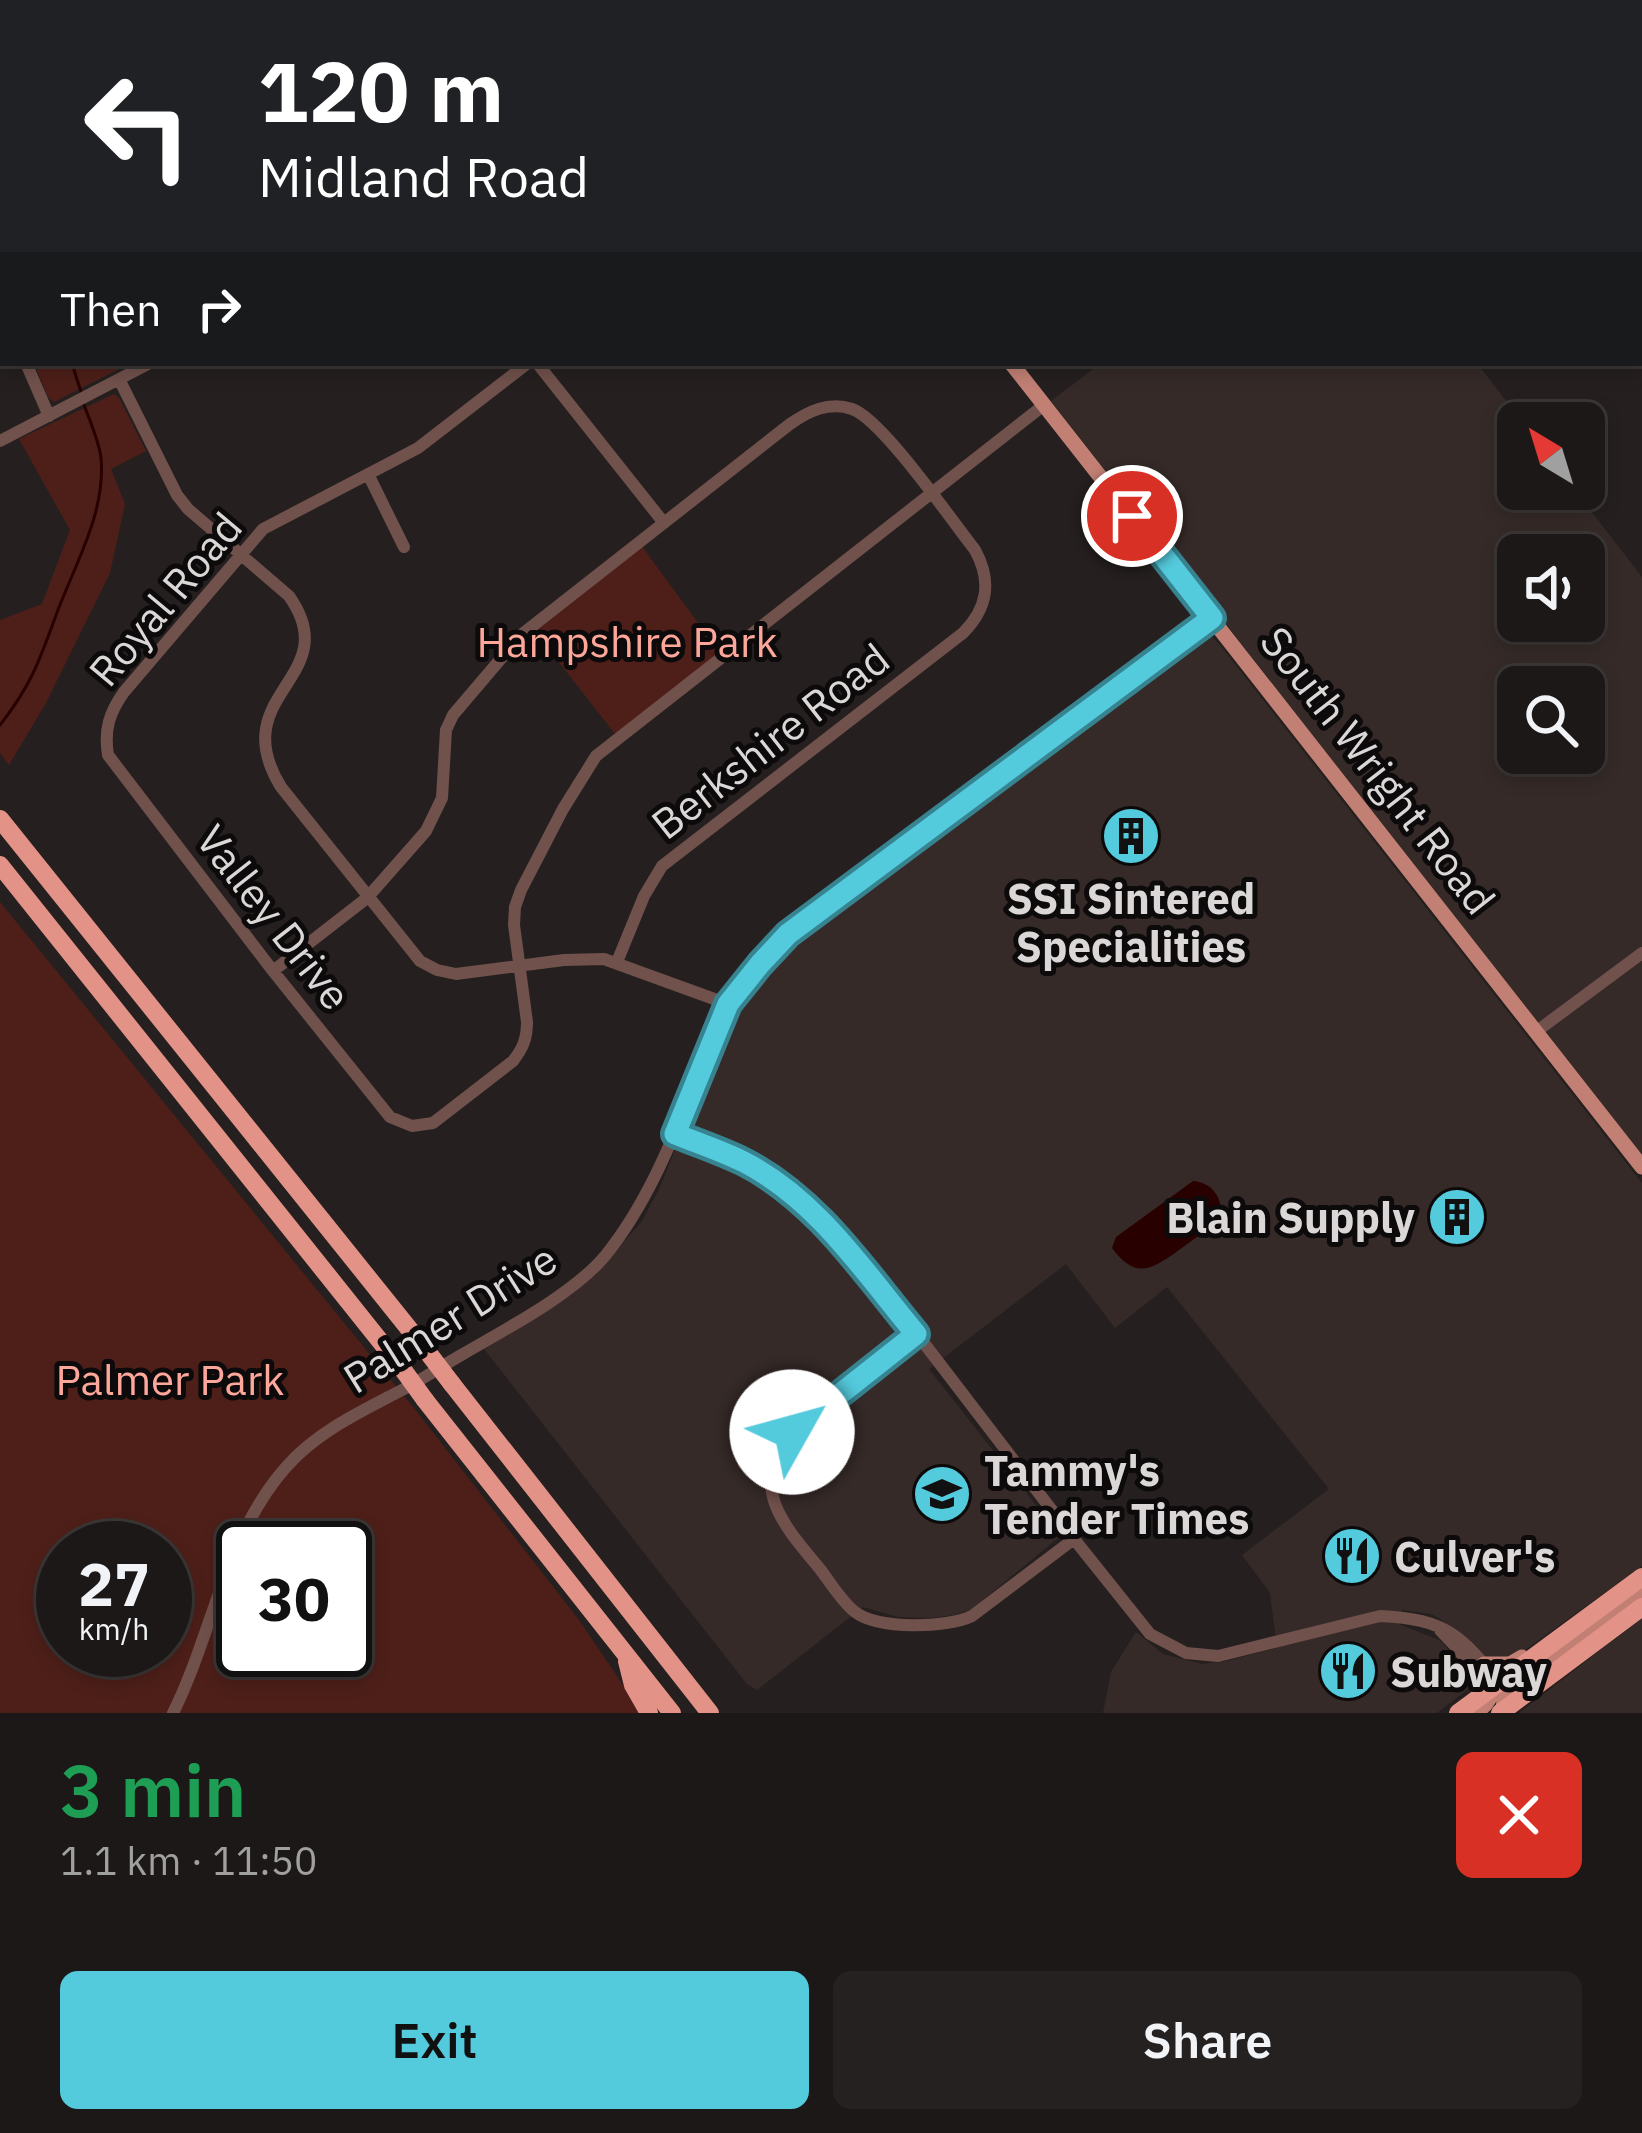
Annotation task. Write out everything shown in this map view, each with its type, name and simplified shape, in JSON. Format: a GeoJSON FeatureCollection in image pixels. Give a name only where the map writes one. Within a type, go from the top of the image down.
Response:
{"type":"FeatureCollection","features":[{"type":"Feature","properties":{"kind":"highway"},"geometry":{"type":"LineString","coordinates":[[0,819],[710,1713]]}},
{"type":"Feature","properties":{"kind":"highway"},"geometry":{"type":"LineString","coordinates":[[0,865],[672,1713]]}},
{"type":"Feature","properties":{"kind":"highway"},"geometry":{"type":"LineString","coordinates":[[1500,1699],[1642,1574]]}},
{"type":"Feature","properties":{"kind":"highway"},"geometry":{"type":"LineString","coordinates":[[1458,1713],[1500,1699],[1642,1607]]}},
{"type":"Feature","properties":{"kind":"highway"},"geometry":{"type":"LineString","coordinates":[[626,1656],[633,1685],[649,1713]]}},
{"type":"Feature","properties":{"kind":"highway"},"geometry":{"type":"LineString","coordinates":[[688,1685],[727,1713]]}},
{"type":"Feature","properties":{"kind":"main road","name":"South Wright Road"},"geometry":{"type":"LineString","coordinates":[[1013,366],[1642,1167]]}},
{"type":"Feature","properties":{"kind":"main road"},"geometry":{"type":"LineString","coordinates":[[1484,1664],[1515,1662],[1642,1574]]}},
{"type":"Feature","properties":{"kind":"main road"},"geometry":{"type":"LineString","coordinates":[[1476,1713],[1642,1591]]}},
{"type":"Feature","properties":{"kind":"street"},"geometry":{"type":"LineString","coordinates":[[27,366],[49,416]]}},
{"type":"Feature","properties":{"kind":"street"},"geometry":{"type":"LineString","coordinates":[[0,441],[144,366]]}},
{"type":"Feature","properties":{"kind":"street","name":"Royal Road"},"geometry":{"type":"LineString","coordinates":[[106,732],[124,692],[263,529],[438,435],[524,366]]}},
{"type":"Feature","properties":{"kind":"street"},"geometry":{"type":"LineString","coordinates":[[539,366],[664,523]]}},
{"type":"Feature","properties":{"kind":"street"},"geometry":{"type":"LineString","coordinates":[[119,379],[178,495],[200,520],[289,596],[305,625],[302,660],[270,709],[264,749],[269,769],[420,961],[456,974],[604,959],[728,1004]]}},
{"type":"Feature","properties":{"kind":"street"},"geometry":{"type":"LineString","coordinates":[[519,966],[514,926],[520,890],[596,756],[1044,405]]}},
{"type":"Feature","properties":{"kind":"street"},"geometry":{"type":"LineString","coordinates":[[273,971],[367,898],[436,815],[442,799],[446,730],[464,699],[521,634],[790,424],[822,407],[837,406],[864,415],[930,493]]}},
{"type":"Feature","properties":{"kind":"street"},"geometry":{"type":"LineString","coordinates":[[368,473],[404,547]]}},
{"type":"Feature","properties":{"kind":"street","name":"Berkshire Road"},"geometry":{"type":"LineString","coordinates":[[617,962],[662,866],[963,633],[981,610],[987,590],[984,566],[930,493]]}},
{"type":"Feature","properties":{"kind":"street","name":"Palmer Drive"},"geometry":{"type":"LineString","coordinates":[[173,1713],[243,1536],[260,1500],[286,1466],[308,1445],[361,1411],[535,1312],[602,1260],[623,1231],[675,1134],[728,1004],[788,934],[1212,618]]}},
{"type":"Feature","properties":{"kind":"street","name":"Valley Drive"},"geometry":{"type":"LineString","coordinates":[[106,732],[108,755],[389,1117],[412,1126],[433,1123],[513,1061],[522,1050],[527,1022],[519,966]]}},
{"type":"Feature","properties":{"kind":"street"},"geometry":{"type":"LineString","coordinates":[[1538,1031],[1642,953]]}},
{"type":"Feature","properties":{"kind":"street"},"geometry":{"type":"LineString","coordinates":[[675,1134],[744,1162],[788,1190],[823,1222],[916,1334],[1145,1630],[1186,1653],[1218,1656],[1380,1616],[1407,1617],[1459,1636],[1484,1664],[1500,1699]]}},
{"type":"Feature","properties":{"kind":"street"},"geometry":{"type":"LineString","coordinates":[[916,1334],[783,1442],[772,1471],[772,1498],[783,1525],[856,1613],[914,1625],[956,1623],[973,1616],[1074,1540]]}},
{"type":"Feature","properties":{"kind":"street"},"geometry":{"type":"LineString","coordinates":[[1435,1625],[1500,1699]]}},
{"type":"Feature","properties":{"kind":"shaded area"},"geometry":{"type":"Polygon","coordinates":[[[1097,366],[1479,366],[1507,402],[1497,402],[1497,510],[1590,510],[1642,577],[1642,1155],[1051,401],[1097,366]]]}},
{"type":"Feature","properties":{"kind":"shaded area"},"geometry":{"type":"Polygon","coordinates":[[[1205,634],[1220,645],[1642,1183],[1642,1566],[1521,1653],[1495,1661],[1442,1620],[1402,1610],[1399,1624],[1439,1640],[1473,1680],[1437,1713],[1103,1713],[1111,1672],[1136,1632],[1163,1654],[1202,1664],[1277,1648],[1270,1593],[1242,1555],[1329,1489],[1167,1287],[1115,1328],[1066,1264],[929,1369],[1058,1538],[972,1609],[931,1618],[898,1617],[863,1607],[757,1690],[747,1684],[484,1349],[595,1275],[642,1221],[722,1033],[740,999],[773,957],[809,925],[1205,634]]]}},
{"type":"Feature","properties":{"kind":"shaded area"},"geometry":{"type":"Polygon","coordinates":[[[1193,1181],[1216,1194],[1220,1220],[1152,1267],[1129,1265],[1112,1248],[1116,1237],[1193,1181]]]}},
{"type":"Feature","properties":{"kind":"shaded area"},"geometry":{"type":"Polygon","coordinates":[[[1642,1619],[1642,1713],[1519,1713],[1603,1648],[1642,1619]]]}},
{"type":"Feature","properties":{"kind":"green space"},"geometry":{"type":"Polygon","coordinates":[[[35,366],[125,366],[54,402],[35,366]]]}},
{"type":"Feature","properties":{"kind":"green space"},"geometry":{"type":"Polygon","coordinates":[[[114,394],[146,451],[111,469],[125,504],[110,573],[46,703],[9,765],[0,753],[0,620],[42,604],[70,530],[19,439],[114,394]]]}},
{"type":"Feature","properties":{"kind":"green space","name":"Hampshire Park"},"geometry":{"type":"Polygon","coordinates":[[[641,545],[720,653],[615,734],[533,629],[641,545]]]}},
{"type":"Feature","properties":{"kind":"green space","name":"Palmer Park"},"geometry":{"type":"Polygon","coordinates":[[[0,902],[417,1412],[579,1620],[642,1713],[0,1713],[0,902]]]}},
{"type":"Feature","properties":{"kind":"waterway"},"geometry":{"type":"LineString","coordinates":[[76,366],[82,395]]}},
{"type":"Feature","properties":{"kind":"waterway"},"geometry":{"type":"LineString","coordinates":[[0,725],[33,674],[93,520],[101,458],[84,405]]}},
{"type":"Feature","properties":{"kind":"place","name":"SSI Sintered Specialities"},"geometry":{"type":"Point","coordinates":[1131,836]}},
{"type":"Feature","properties":{"kind":"place","name":"Blain Supply"},"geometry":{"type":"Point","coordinates":[1457,1217]}},
{"type":"Feature","properties":{"kind":"place","name":"Tammy's Tender Times"},"geometry":{"type":"Point","coordinates":[942,1494]}},
{"type":"Feature","properties":{"kind":"place","name":"Culver's"},"geometry":{"type":"Point","coordinates":[1352,1556]}},
{"type":"Feature","properties":{"kind":"place","name":"Subway"},"geometry":{"type":"Point","coordinates":[1348,1671]}},
{"type":"Feature","properties":{"kind":"route"},"geometry":{"type":"LineString","coordinates":[[792,1432],[916,1334],[823,1222],[788,1190],[744,1162],[675,1134],[728,1004],[788,934],[1212,618],[1132,516]]}}]}
